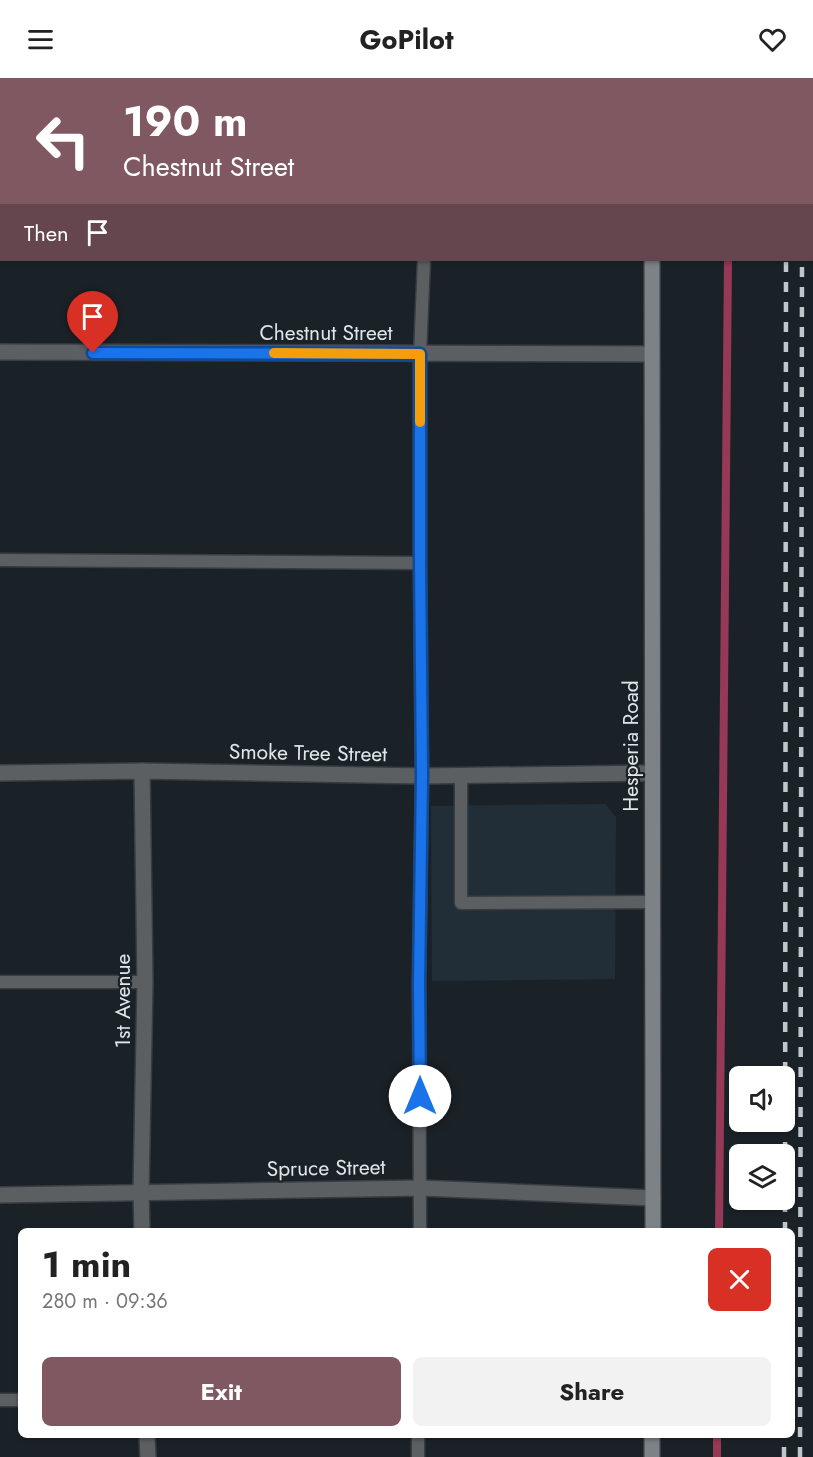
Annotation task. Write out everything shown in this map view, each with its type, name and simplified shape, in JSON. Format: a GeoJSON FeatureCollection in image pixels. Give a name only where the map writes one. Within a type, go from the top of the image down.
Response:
{"type":"FeatureCollection","features":[{"type":"Feature","properties":{"kind":"main road","name":"Hesperia Road"},"geometry":{"type":"LineString","coordinates":[[652,261],[653,1228]]}},
{"type":"Feature","properties":{"kind":"main road"},"geometry":{"type":"LineString","coordinates":[[652,1438],[652,1457]]}},
{"type":"Feature","properties":{"kind":"street","name":"Chestnut Street"},"geometry":{"type":"LineString","coordinates":[[0,352],[652,354]]}},
{"type":"Feature","properties":{"kind":"street","name":"Smoke Tree Street"},"geometry":{"type":"LineString","coordinates":[[0,773],[142,771],[422,776],[652,773]]}},
{"type":"Feature","properties":{"kind":"street","name":"1st Avenue"},"geometry":{"type":"LineString","coordinates":[[142,771],[145,982],[142,1228]]}},
{"type":"Feature","properties":{"kind":"street","name":"Spruce Street"},"geometry":{"type":"LineString","coordinates":[[0,1194],[421,1188],[653,1198]]}},
{"type":"Feature","properties":{"kind":"street"},"geometry":{"type":"LineString","coordinates":[[147,1438],[148,1457]]}},
{"type":"Feature","properties":{"kind":"lane"},"geometry":{"type":"LineString","coordinates":[[420,1228],[419,982],[422,776],[420,354],[424,261]]}},
{"type":"Feature","properties":{"kind":"lane"},"geometry":{"type":"LineString","coordinates":[[0,560],[420,563]]}},
{"type":"Feature","properties":{"kind":"lane"},"geometry":{"type":"LineString","coordinates":[[461,775],[461,903],[652,902]]}},
{"type":"Feature","properties":{"kind":"lane"},"geometry":{"type":"LineString","coordinates":[[0,982],[145,982]]}},
{"type":"Feature","properties":{"kind":"lane"},"geometry":{"type":"LineString","coordinates":[[0,1400],[18,1400]]}},
{"type":"Feature","properties":{"kind":"lane"},"geometry":{"type":"LineString","coordinates":[[418,1438],[418,1457]]}},
{"type":"Feature","properties":{"kind":"shaded area"},"geometry":{"type":"Polygon","coordinates":[[[605,804],[616,817],[615,979],[432,981],[431,806],[605,804]]]}},
{"type":"Feature","properties":{"kind":"waterway"},"geometry":{"type":"LineString","coordinates":[[719,1228],[728,261]]}},
{"type":"Feature","properties":{"kind":"waterway"},"geometry":{"type":"LineString","coordinates":[[717,1438],[717,1457]]}},
{"type":"Feature","properties":{"kind":"railway"},"geometry":{"type":"LineString","coordinates":[[785,1228],[786,261]]}},
{"type":"Feature","properties":{"kind":"railway"},"geometry":{"type":"LineString","coordinates":[[800,1457],[802,261]]}},
{"type":"Feature","properties":{"kind":"railway"},"geometry":{"type":"LineString","coordinates":[[784,1438],[784,1457]]}},
{"type":"Feature","properties":{"kind":"slow traffic"},"geometry":{"type":"LineString","coordinates":[[274,353],[420,354],[420,422]]}},
{"type":"Feature","properties":{"kind":"route"},"geometry":{"type":"LineString","coordinates":[[93,353],[420,354],[422,776],[420,1096]]}}]}
